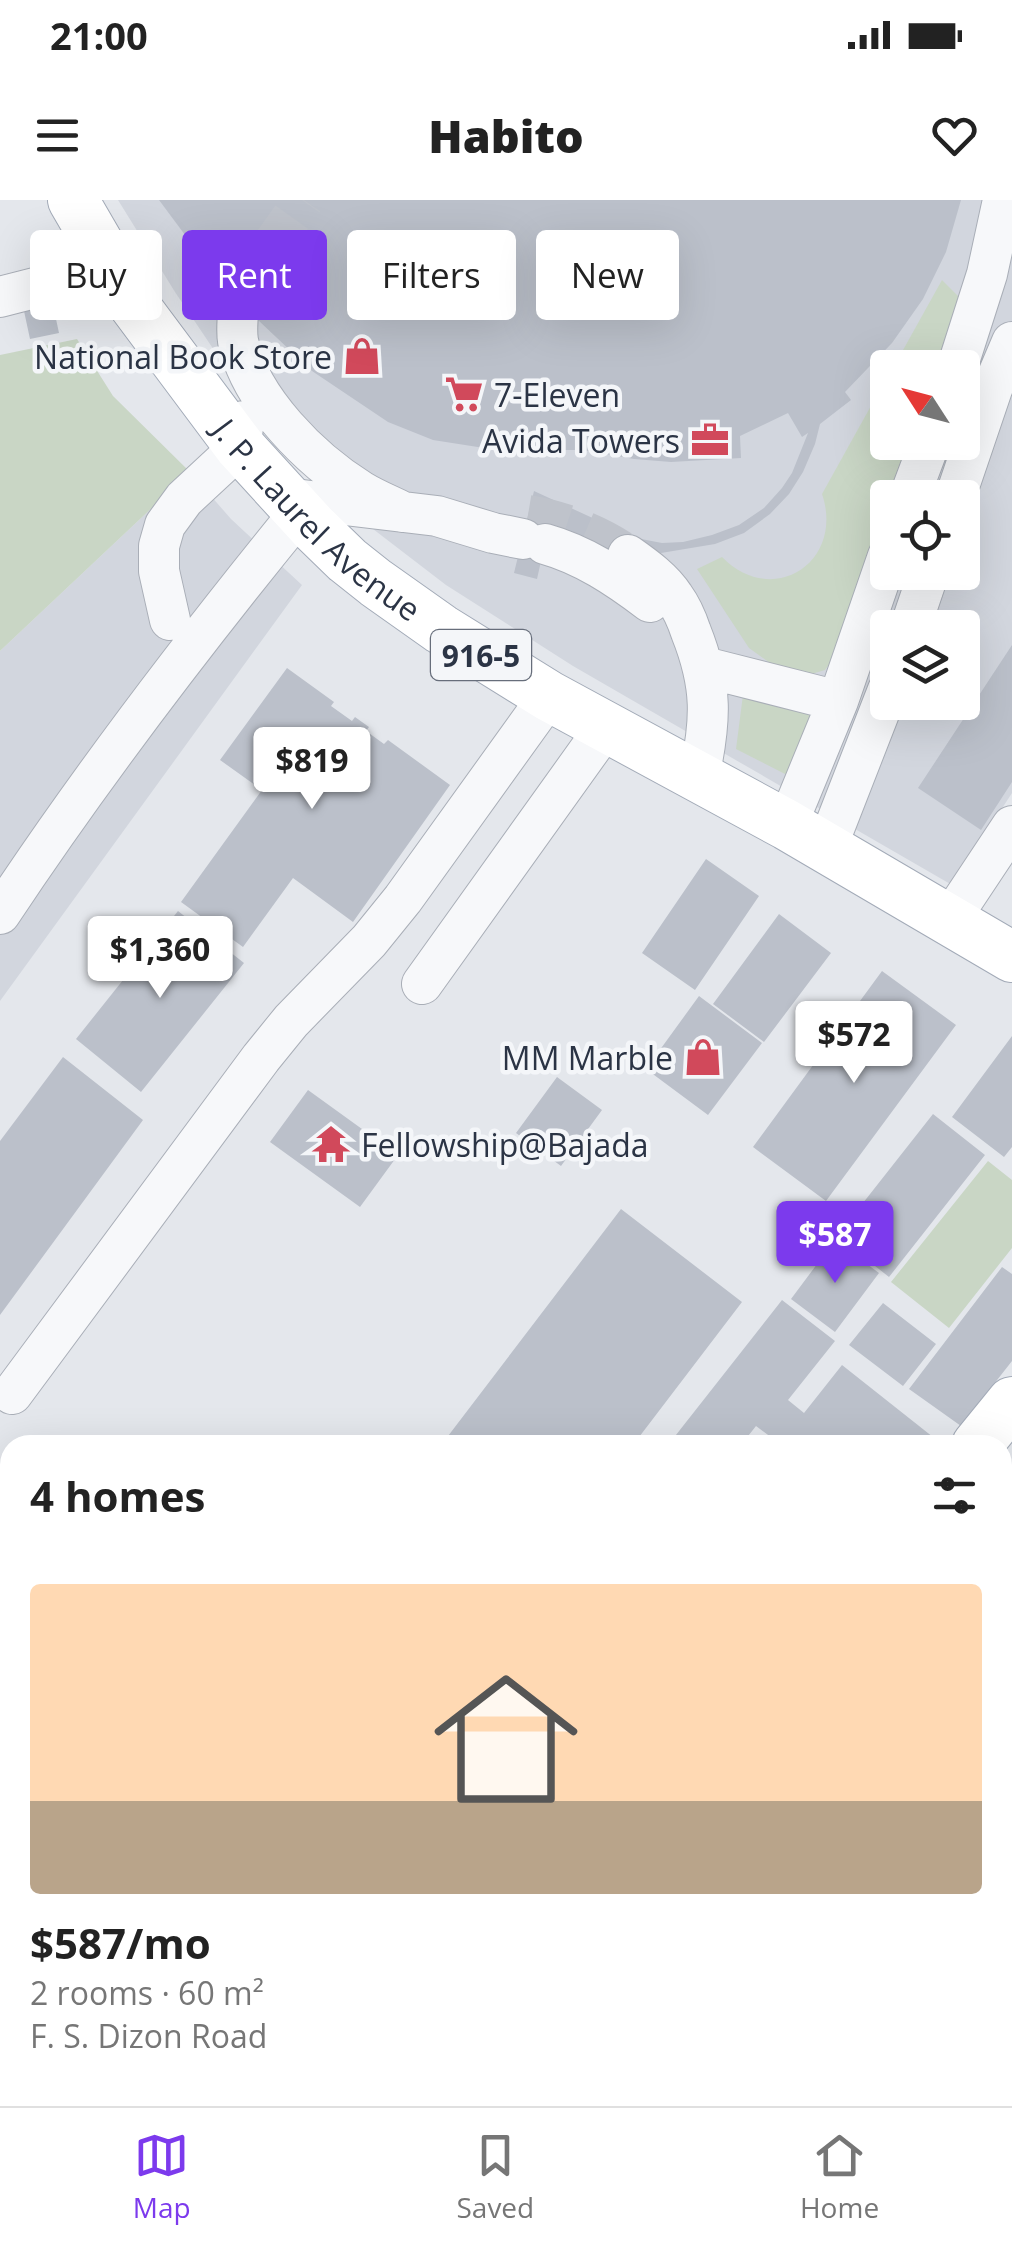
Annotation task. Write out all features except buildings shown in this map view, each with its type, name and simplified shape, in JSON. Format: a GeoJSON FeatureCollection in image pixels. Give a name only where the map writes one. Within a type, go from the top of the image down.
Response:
{"type":"FeatureCollection","features":[{"type":"Feature","properties":{"kind":"main road","name":"J. P. Laurel Avenue"},"geometry":{"type":"LineString","coordinates":[[72,200],[90,230]]}},
{"type":"Feature","properties":{"kind":"main road","name":"J. P. Laurel Avenue"},"geometry":{"type":"LineString","coordinates":[[145,320],[240,447],[347,560],[388,592],[549,696],[807,837],[1012,957]]}},
{"type":"Feature","properties":{"kind":"main road"},"geometry":{"type":"LineString","coordinates":[[986,1435],[1012,1402]]}},
{"type":"Feature","properties":{"kind":"street"},"geometry":{"type":"LineString","coordinates":[[963,350],[987,274],[1003,200]]}},
{"type":"Feature","properties":{"kind":"street"},"geometry":{"type":"LineString","coordinates":[[0,297],[30,289]]}},
{"type":"Feature","properties":{"kind":"street"},"geometry":{"type":"LineString","coordinates":[[238,320],[238,338],[251,377],[268,406],[340,476],[364,493],[420,514],[493,533],[532,533],[601,568],[660,610],[699,654],[838,701]]}},
{"type":"Feature","properties":{"kind":"street"},"geometry":{"type":"LineString","coordinates":[[961,480],[1012,342]]}},
{"type":"Feature","properties":{"kind":"street"},"geometry":{"type":"LineString","coordinates":[[170,620],[159,570],[159,546],[165,525],[184,499],[240,447],[251,377]]}},
{"type":"Feature","properties":{"kind":"street"},"geometry":{"type":"LineString","coordinates":[[0,914],[293,505],[420,514]]}},
{"type":"Feature","properties":{"kind":"street"},"geometry":{"type":"LineString","coordinates":[[628,555],[674,596],[699,654],[709,704],[708,734],[699,777]]}},
{"type":"Feature","properties":{"kind":"street"},"geometry":{"type":"LineString","coordinates":[[807,837],[838,701],[876,590]]}},
{"type":"Feature","properties":{"kind":"street"},"geometry":{"type":"LineString","coordinates":[[12,1394],[261,1058],[291,1021],[369,941],[549,696]]}},
{"type":"Feature","properties":{"kind":"street"},"geometry":{"type":"LineString","coordinates":[[807,837],[871,720]]}},
{"type":"Feature","properties":{"kind":"street"},"geometry":{"type":"LineString","coordinates":[[422,984],[606,728]]}},
{"type":"Feature","properties":{"kind":"street"},"geometry":{"type":"LineString","coordinates":[[950,921],[1012,826]]}},
{"type":"Feature","properties":{"kind":"shaded area"},"geometry":{"type":"Polygon","coordinates":[[[118,200],[1012,200],[1012,793],[952,885],[573,666],[446,585],[373,529],[343,499],[274,424],[194,320],[327,320],[327,230],[182,230],[182,302],[162,271],[162,230],[137,230],[118,200]]]}},
{"type":"Feature","properties":{"kind":"shaded area"},"geometry":{"type":"Polygon","coordinates":[[[190,472],[231,519],[302,585],[0,1001],[0,651],[190,472]]]}},
{"type":"Feature","properties":{"kind":"green space"},"geometry":{"type":"Polygon","coordinates":[[[942,280],[963,301],[945,350],[903,350],[942,280]]]}},
{"type":"Feature","properties":{"kind":"green space"},"geometry":{"type":"Polygon","coordinates":[[[77,339],[113,396],[190,472],[0,651],[0,355],[77,339]]]}},
{"type":"Feature","properties":{"kind":"green space"},"geometry":{"type":"Polygon","coordinates":[[[870,408],[870,460],[906,460],[898,480],[870,480],[870,560],[837,654],[825,670],[808,675],[770,663],[749,648],[697,569],[722,557],[742,572],[762,579],[782,578],[800,570],[814,558],[823,540],[826,518],[822,494],[870,408]]]}},
{"type":"Feature","properties":{"kind":"green space"},"geometry":{"type":"Polygon","coordinates":[[[744,687],[814,704],[800,758],[787,775],[736,749],[744,687]]]}},
{"type":"Feature","properties":{"kind":"green space"},"geometry":{"type":"Polygon","coordinates":[[[988,1161],[1012,1180],[1012,1248],[949,1328],[891,1282],[988,1161]]]}},
{"type":"Feature","properties":{"kind":"tunnel"},"geometry":{"type":"LineString","coordinates":[[283,230],[304,200]]}},
{"type":"Feature","properties":{"kind":"tunnel"},"geometry":{"type":"LineString","coordinates":[[528,515],[580,529],[628,555]]}},
{"type":"Feature","properties":{"kind":"place","name":"National Book Store"},"geometry":{"type":"Point","coordinates":[362,356]}},
{"type":"Feature","properties":{"kind":"place","name":"7-Eleven"},"geometry":{"type":"Point","coordinates":[464,394]}},
{"type":"Feature","properties":{"kind":"place","name":"Avida Towers"},"geometry":{"type":"Point","coordinates":[710,440]}},
{"type":"Feature","properties":{"kind":"place","name":"MM Marble"},"geometry":{"type":"Point","coordinates":[703,1057]}},
{"type":"Feature","properties":{"kind":"place","name":"Fellowship@Bajada"},"geometry":{"type":"Point","coordinates":[331,1144]}}]}
